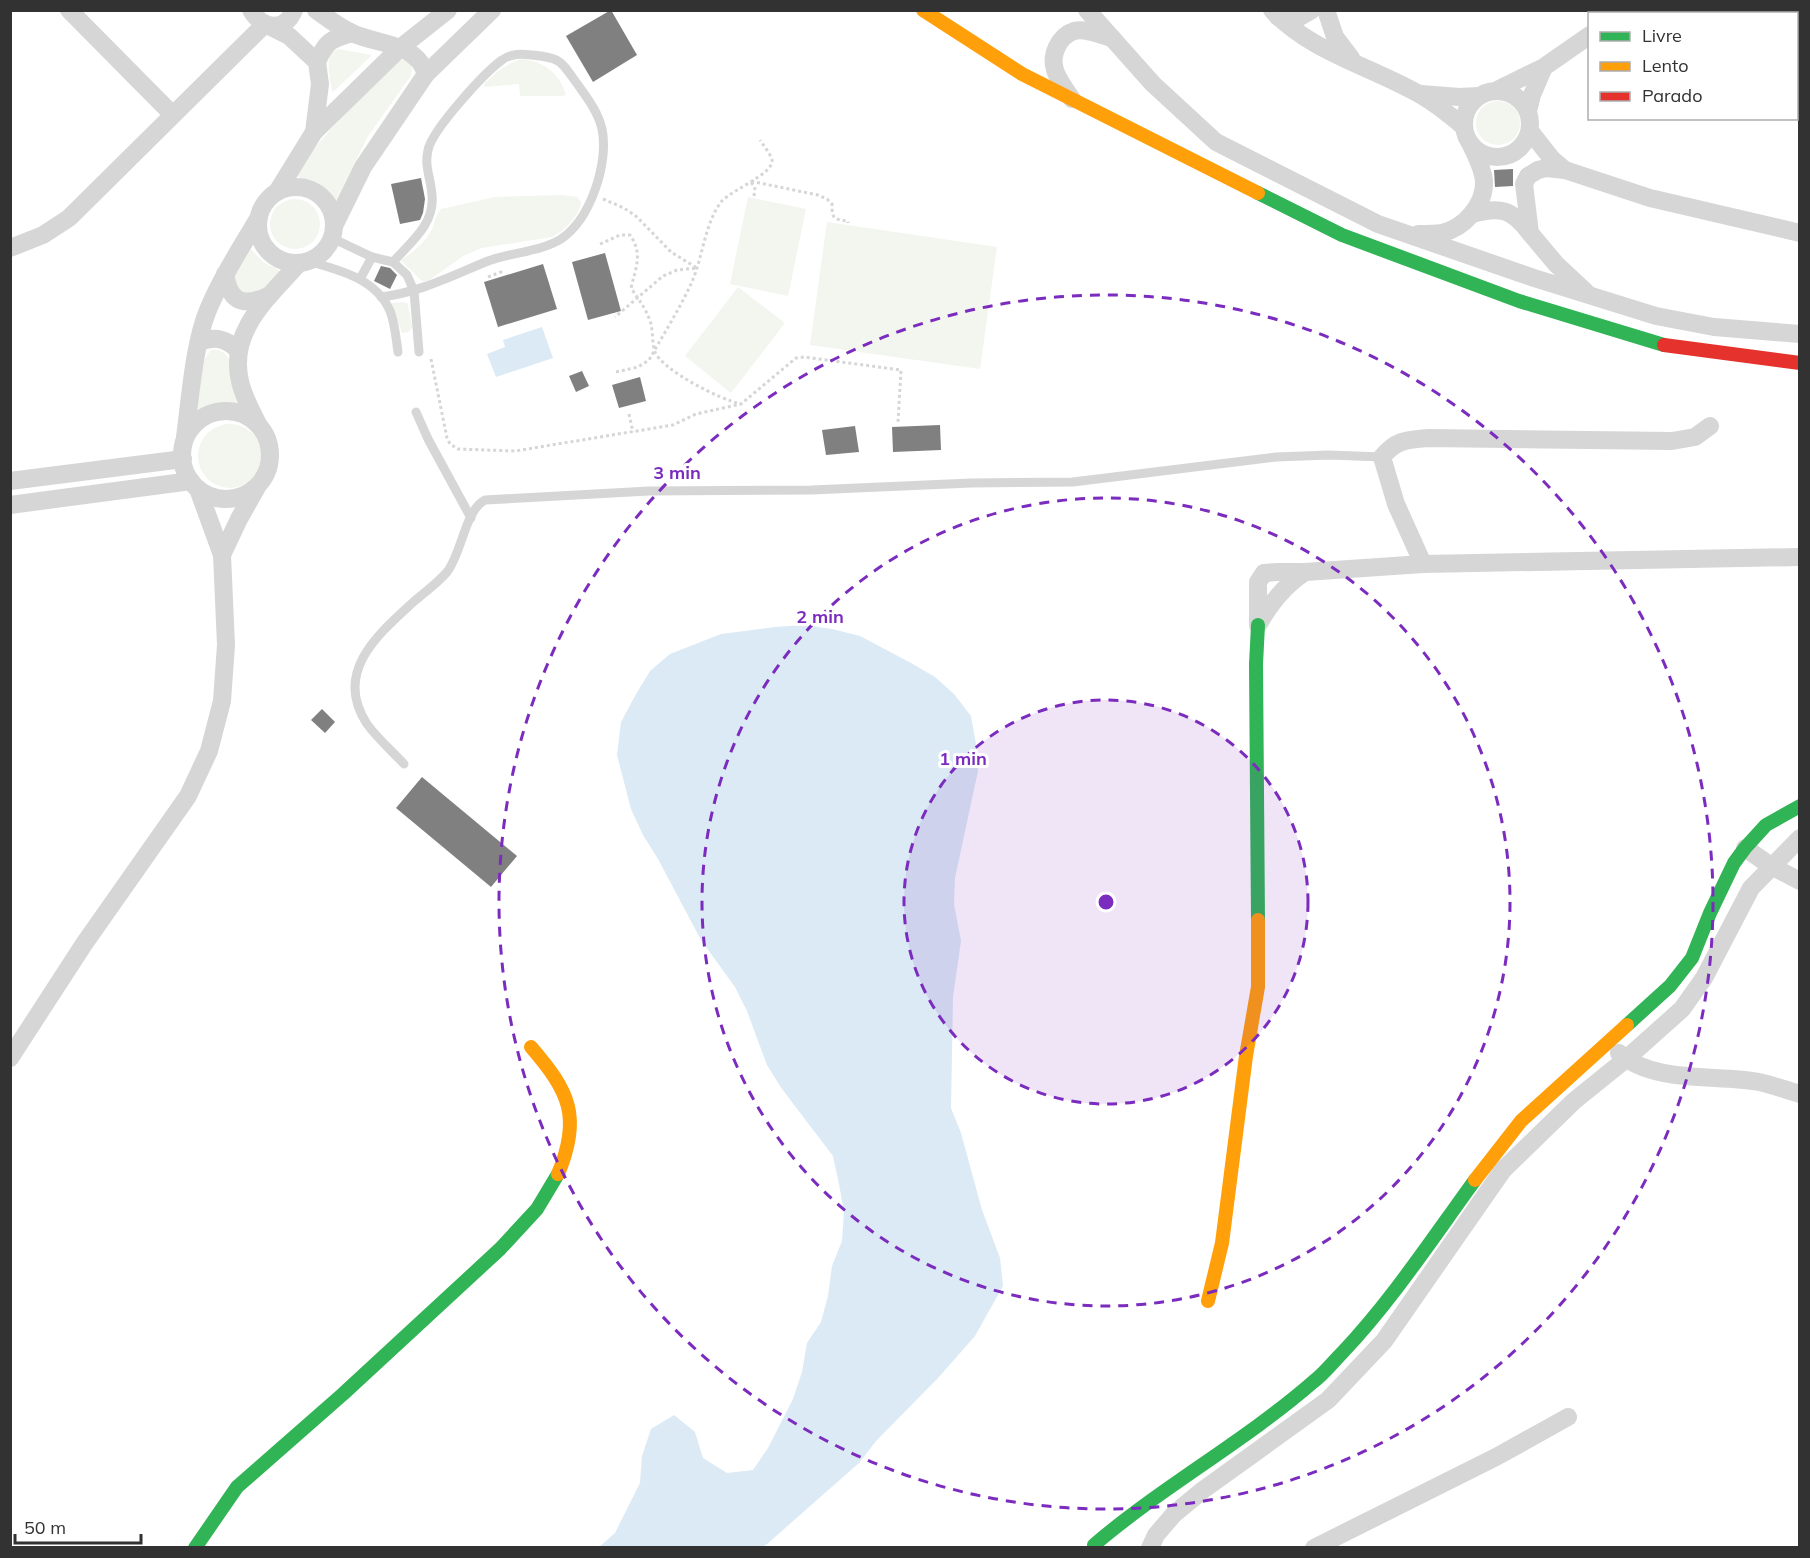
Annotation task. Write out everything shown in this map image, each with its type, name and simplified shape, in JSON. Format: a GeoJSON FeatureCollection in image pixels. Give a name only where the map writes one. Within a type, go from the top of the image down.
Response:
{"type":"FeatureCollection","features":[{"type":"Feature","properties":{"kind":"street"},"geometry":{"type":"LineString","coordinates":[[69,10],[172,114]]}},
{"type":"Feature","properties":{"kind":"street"},"geometry":{"type":"LineString","coordinates":[[251,10],[256,19],[289,36],[317,62]]}},
{"type":"Feature","properties":{"kind":"street"},"geometry":{"type":"LineString","coordinates":[[10,248],[43,235],[69,218],[172,114],[267,25],[282,25],[292,17],[294,10]]}},
{"type":"Feature","properties":{"kind":"street"},"geometry":{"type":"LineString","coordinates":[[316,10],[352,33],[400,48],[414,56],[421,62],[426,74]]}},
{"type":"Feature","properties":{"kind":"street"},"geometry":{"type":"LineString","coordinates":[[10,1058],[84,944],[188,796],[199,776],[216,730],[225,677],[222,555],[195,485],[185,471],[183,459],[199,342],[207,312],[225,274],[259,217],[262,207],[277,192],[314,132],[400,48],[448,10]]}},
{"type":"Feature","properties":{"kind":"street"},"geometry":{"type":"LineString","coordinates":[[222,555],[268,467],[270,457],[266,437],[244,395],[240,381],[238,350],[240,340],[252,316],[270,295],[304,262],[323,252],[363,167],[426,74],[492,10]]}},
{"type":"Feature","properties":{"kind":"street"},"geometry":{"type":"LineString","coordinates":[[923,10],[1022,74],[1342,235],[1519,301],[1660,345],[1800,363]]}},
{"type":"Feature","properties":{"kind":"street"},"geometry":{"type":"LineString","coordinates":[[1088,10],[1153,84],[1216,142],[1378,224],[1534,278],[1656,316],[1714,327],[1800,334]]}},
{"type":"Feature","properties":{"kind":"street"},"geometry":{"type":"LineString","coordinates":[[1275,14],[1298,18],[1312,10]]}},
{"type":"Feature","properties":{"kind":"street"},"geometry":{"type":"LineString","coordinates":[[1326,10],[1335,37],[1353,62]]}},
{"type":"Feature","properties":{"kind":"street"},"geometry":{"type":"LineString","coordinates":[[1275,14],[1288,26],[1353,62],[1420,94],[1467,135],[1485,155],[1494,157],[1513,154],[1521,148],[1527,140],[1531,121],[1523,103],[1515,96],[1497,90]]}},
{"type":"Feature","properties":{"kind":"street"},"geometry":{"type":"LineString","coordinates":[[1072,99],[1054,70],[1054,54],[1059,41],[1075,31],[1093,32],[1113,39]]}},
{"type":"Feature","properties":{"kind":"street"},"geometry":{"type":"LineString","coordinates":[[314,132],[320,84],[317,62],[327,44],[333,39],[352,33]]}},
{"type":"Feature","properties":{"kind":"street"},"geometry":{"type":"LineString","coordinates":[[1420,94],[1479,96],[1497,90],[1544,67],[1588,36]]}},
{"type":"Feature","properties":{"kind":"street"},"geometry":{"type":"LineString","coordinates":[[1528,111],[1532,94],[1544,67]]}},
{"type":"Feature","properties":{"kind":"street"},"geometry":{"type":"LineString","coordinates":[[1407,234],[1447,231],[1462,223],[1478,205],[1484,182],[1482,170],[1467,135],[1467,109],[1479,96]]}},
{"type":"Feature","properties":{"kind":"street"},"geometry":{"type":"LineString","coordinates":[[1530,131],[1552,159],[1565,170]]}},
{"type":"Feature","properties":{"kind":"street"},"geometry":{"type":"LineString","coordinates":[[1521,148],[1530,233]]}},
{"type":"Feature","properties":{"kind":"street"},"geometry":{"type":"LineString","coordinates":[[1524,184],[1528,176],[1538,170],[1546,168],[1565,170],[1650,198],[1800,233]]}},
{"type":"Feature","properties":{"kind":"street"},"geometry":{"type":"LineString","coordinates":[[277,192],[296,187],[315,193],[329,206],[333,232]]}},
{"type":"Feature","properties":{"kind":"street"},"geometry":{"type":"LineString","coordinates":[[1472,214],[1488,209],[1512,214],[1520,220],[1556,264],[1590,295]]}},
{"type":"Feature","properties":{"kind":"street"},"geometry":{"type":"LineString","coordinates":[[259,217],[260,237],[271,254],[289,262],[304,262]]}},
{"type":"Feature","properties":{"kind":"street"},"geometry":{"type":"LineString","coordinates":[[225,274],[230,292],[241,301],[256,302],[270,295]]}},
{"type":"Feature","properties":{"kind":"street"},"geometry":{"type":"LineString","coordinates":[[199,342],[218,338],[238,350]]}},
{"type":"Feature","properties":{"kind":"street"},"geometry":{"type":"LineString","coordinates":[[185,440],[196,423],[214,412],[225,411],[245,416],[260,428]]}},
{"type":"Feature","properties":{"kind":"street"},"geometry":{"type":"LineString","coordinates":[[1423,564],[1396,504],[1382,457],[1391,446],[1405,440],[1428,438],[1672,441],[1695,437],[1710,426]]}},
{"type":"Feature","properties":{"kind":"street"},"geometry":{"type":"LineString","coordinates":[[10,481],[183,459]]}},
{"type":"Feature","properties":{"kind":"street"},"geometry":{"type":"LineString","coordinates":[[10,505],[195,485],[207,495],[228,498],[239,497],[257,487]]}},
{"type":"Feature","properties":{"kind":"street"},"geometry":{"type":"LineString","coordinates":[[1208,1301],[1222,1243],[1246,1056],[1258,987],[1256,664],[1257,588],[1260,576],[1264,573],[1277,572],[1423,564],[1800,557]]}},
{"type":"Feature","properties":{"kind":"street"},"geometry":{"type":"LineString","coordinates":[[1258,625],[1278,594],[1305,572]]}},
{"type":"Feature","properties":{"kind":"street"},"geometry":{"type":"LineString","coordinates":[[1096,1547],[1129,1515],[1270,1417],[1315,1381],[1360,1334],[1521,1121],[1670,986],[1692,958],[1710,913],[1734,864],[1745,848],[1766,825],[1800,806]]}},
{"type":"Feature","properties":{"kind":"street"},"geometry":{"type":"LineString","coordinates":[[1150,1548],[1156,1535],[1174,1514],[1203,1490],[1328,1400],[1384,1341],[1503,1170],[1574,1101],[1682,1010],[1704,978],[1751,888],[1800,838]]}},
{"type":"Feature","properties":{"kind":"street"},"geometry":{"type":"LineString","coordinates":[[1745,848],[1771,866],[1800,881]]}},
{"type":"Feature","properties":{"kind":"street"},"geometry":{"type":"LineString","coordinates":[[1607,1043],[1626,1059],[1642,1067],[1667,1074],[1760,1082],[1800,1094]]}},
{"type":"Feature","properties":{"kind":"street"},"geometry":{"type":"LineString","coordinates":[[195,1548],[237,1487],[367,1374],[522,1226],[549,1192],[563,1162],[570,1113],[562,1089],[551,1071],[531,1047]]}},
{"type":"Feature","properties":{"kind":"street"},"geometry":{"type":"LineString","coordinates":[[1314,1548],[1496,1457],[1568,1417]]}},
{"type":"Feature","properties":{"kind":"lane"},"geometry":{"type":"LineString","coordinates":[[381,297],[414,291],[498,257],[549,245],[563,238],[580,220],[596,188],[601,168],[602,129],[592,105],[556,58],[519,54],[503,58],[450,114],[431,141],[426,159],[432,195],[432,212],[423,229],[393,262]]}},
{"type":"Feature","properties":{"kind":"lane"},"geometry":{"type":"LineString","coordinates":[[333,232],[372,257],[393,262],[407,275],[414,291],[419,352]]}},
{"type":"Feature","properties":{"kind":"lane"},"geometry":{"type":"LineString","coordinates":[[360,279],[372,257]]}},
{"type":"Feature","properties":{"kind":"lane"},"geometry":{"type":"LineString","coordinates":[[304,262],[360,279],[381,297],[390,312],[398,352]]}},
{"type":"Feature","properties":{"kind":"lane"},"geometry":{"type":"LineString","coordinates":[[416,412],[471,518]]}},
{"type":"Feature","properties":{"kind":"lane"},"geometry":{"type":"LineString","coordinates":[[404,764],[367,724],[354,690],[357,668],[383,630],[447,572],[460,548],[478,504],[485,500],[649,491],[812,490],[971,483],[1073,482],[1276,457],[1329,455],[1382,457]]}},
{"type":"Feature","properties":{"kind":"path"},"geometry":{"type":"LineString","coordinates":[[616,372],[638,367],[649,360],[691,284],[715,213],[727,197],[766,173],[771,167],[772,159],[760,140]]}},
{"type":"Feature","properties":{"kind":"path"},"geometry":{"type":"LineString","coordinates":[[750,181],[754,187],[754,196]]}},
{"type":"Feature","properties":{"kind":"path"},"geometry":{"type":"LineString","coordinates":[[750,181],[818,195],[832,204],[834,218],[848,221],[848,223]]}},
{"type":"Feature","properties":{"kind":"path"},"geometry":{"type":"LineString","coordinates":[[596,188],[603,199],[624,208],[637,217],[670,252],[697,268]]}},
{"type":"Feature","properties":{"kind":"path"},"geometry":{"type":"LineString","coordinates":[[600,244],[620,235],[630,235],[636,243],[638,258],[631,288],[645,308],[650,323],[654,351],[660,360],[701,387],[730,402],[741,404]]}},
{"type":"Feature","properties":{"kind":"path"},"geometry":{"type":"LineString","coordinates":[[480,279],[501,272],[498,257]]}},
{"type":"Feature","properties":{"kind":"path"},"geometry":{"type":"LineString","coordinates":[[615,317],[663,276],[677,270],[697,268]]}},
{"type":"Feature","properties":{"kind":"path"},"geometry":{"type":"LineString","coordinates":[[429,352],[447,438],[450,444],[458,449],[515,451],[673,425],[696,414],[741,404],[796,358],[804,357],[901,370],[898,422]]}},
{"type":"Feature","properties":{"kind":"path"},"geometry":{"type":"LineString","coordinates":[[629,414],[633,432]]}},
{"type":"Feature","properties":{"kind":"shaded area"},"geometry":{"type":"Polygon","coordinates":[[[338,49],[372,55],[333,92],[329,58],[338,49]]]}},
{"type":"Feature","properties":{"kind":"shaded area"},"geometry":{"type":"Polygon","coordinates":[[[523,59],[538,63],[555,74],[566,94],[563,96],[520,96],[519,84],[485,87],[484,84],[502,68],[523,59]]]}},
{"type":"Feature","properties":{"kind":"shaded area"},"geometry":{"type":"Polygon","coordinates":[[[400,60],[406,60],[411,64],[410,77],[368,136],[335,202],[322,187],[294,175],[331,129],[400,60]]]}},
{"type":"Feature","properties":{"kind":"shaded area"},"geometry":{"type":"Polygon","coordinates":[[[1498,101],[1513,108],[1520,123],[1513,138],[1498,145],[1483,138],[1476,123],[1483,108],[1498,101]]]}},
{"type":"Feature","properties":{"kind":"shaded area"},"geometry":{"type":"Polygon","coordinates":[[[563,195],[577,197],[581,202],[580,208],[571,222],[552,237],[482,248],[463,256],[428,281],[422,281],[400,260],[423,242],[441,209],[495,197],[563,195]]]}},
{"type":"Feature","properties":{"kind":"shaded area"},"geometry":{"type":"Polygon","coordinates":[[[748,197],[806,209],[788,296],[730,284],[748,197]]]}},
{"type":"Feature","properties":{"kind":"shaded area"},"geometry":{"type":"Polygon","coordinates":[[[290,199],[300,199],[313,206],[320,219],[320,229],[313,242],[300,249],[290,249],[281,245],[274,238],[270,229],[270,219],[274,210],[281,203],[290,199]]]}},
{"type":"Feature","properties":{"kind":"shaded area"},"geometry":{"type":"Polygon","coordinates":[[[827,222],[997,247],[980,369],[810,345],[827,222]]]}},
{"type":"Feature","properties":{"kind":"shaded area"},"geometry":{"type":"Polygon","coordinates":[[[247,245],[263,262],[286,274],[254,297],[237,290],[233,277],[247,245]]]}},
{"type":"Feature","properties":{"kind":"shaded area"},"geometry":{"type":"Polygon","coordinates":[[[738,287],[785,323],[731,393],[685,356],[738,287]]]}},
{"type":"Feature","properties":{"kind":"shaded area"},"geometry":{"type":"Polygon","coordinates":[[[391,303],[408,304],[412,327],[409,332],[402,333],[391,303]]]}},
{"type":"Feature","properties":{"kind":"shaded area"},"geometry":{"type":"Polygon","coordinates":[[[542,327],[553,358],[496,377],[487,354],[505,347],[503,340],[542,327]]]}},
{"type":"Feature","properties":{"kind":"shaded area"},"geometry":{"type":"Polygon","coordinates":[[[211,350],[222,352],[229,359],[240,405],[210,406],[195,413],[204,360],[211,350]]]}},
{"type":"Feature","properties":{"kind":"shaded area"},"geometry":{"type":"Polygon","coordinates":[[[224,424],[236,424],[253,433],[260,444],[262,456],[260,468],[253,479],[236,488],[224,488],[212,483],[203,474],[198,462],[198,450],[203,438],[212,429],[224,424]]]}},
{"type":"Feature","properties":{"kind":"shaded area"},"geometry":{"type":"Polygon","coordinates":[[[804,625],[860,636],[911,663],[935,677],[954,694],[971,716],[978,771],[955,878],[954,904],[961,941],[953,997],[951,1108],[961,1133],[982,1210],[1000,1258],[1003,1286],[975,1336],[938,1378],[876,1441],[859,1463],[767,1544],[760,1548],[599,1547],[615,1533],[640,1483],[642,1456],[651,1429],[674,1415],[695,1432],[703,1458],[727,1473],[753,1470],[768,1448],[793,1399],[802,1372],[807,1343],[821,1322],[828,1296],[832,1266],[842,1241],[844,1212],[833,1156],[782,1089],[767,1065],[747,1011],[735,987],[701,940],[643,835],[631,809],[617,755],[621,722],[650,671],[670,654],[721,634],[804,625]]]}},
{"type":"Feature","properties":{"kind":"building"},"geometry":{"type":"Polygon","coordinates":[[[611,10],[637,55],[593,82],[566,36],[611,10]]]}},
{"type":"Feature","properties":{"kind":"building"},"geometry":{"type":"Polygon","coordinates":[[[1513,169],[1513,186],[1495,187],[1494,170],[1513,169]]]}},
{"type":"Feature","properties":{"kind":"building"},"geometry":{"type":"Polygon","coordinates":[[[421,178],[425,199],[420,220],[400,224],[391,184],[421,178]]]}},
{"type":"Feature","properties":{"kind":"building"},"geometry":{"type":"Polygon","coordinates":[[[605,253],[621,311],[588,320],[572,262],[605,253]]]}},
{"type":"Feature","properties":{"kind":"building"},"geometry":{"type":"Polygon","coordinates":[[[543,264],[557,309],[498,327],[484,282],[543,264]]]}},
{"type":"Feature","properties":{"kind":"building"},"geometry":{"type":"Polygon","coordinates":[[[381,266],[390,268],[397,275],[390,289],[374,281],[381,266]]]}},
{"type":"Feature","properties":{"kind":"building"},"geometry":{"type":"Polygon","coordinates":[[[582,371],[589,386],[576,392],[569,376],[582,371]]]}},
{"type":"Feature","properties":{"kind":"building"},"geometry":{"type":"Polygon","coordinates":[[[640,377],[646,401],[619,408],[612,385],[640,377]]]}},
{"type":"Feature","properties":{"kind":"building"},"geometry":{"type":"Polygon","coordinates":[[[940,425],[941,450],[893,452],[892,427],[940,425]]]}},
{"type":"Feature","properties":{"kind":"building"},"geometry":{"type":"Polygon","coordinates":[[[855,426],[859,452],[826,455],[822,430],[855,426]]]}},
{"type":"Feature","properties":{"kind":"building"},"geometry":{"type":"Polygon","coordinates":[[[322,709],[335,722],[325,733],[311,720],[322,709]]]}},
{"type":"Feature","properties":{"kind":"building"},"geometry":{"type":"Polygon","coordinates":[[[422,777],[517,856],[491,887],[396,808],[422,777]]]}},
{"type":"Feature","properties":{"kind":"traffic: fast"},"geometry":{"type":"LineString","coordinates":[[1258,193],[1342,235],[1519,301],[1664,345]]}},
{"type":"Feature","properties":{"kind":"traffic: fast"},"geometry":{"type":"LineString","coordinates":[[1258,625],[1256,664],[1258,920]]}},
{"type":"Feature","properties":{"kind":"traffic: fast"},"geometry":{"type":"LineString","coordinates":[[1627,1025],[1670,986],[1692,958],[1734,863],[1745,848],[1766,825],[1800,806]]}},
{"type":"Feature","properties":{"kind":"traffic: fast"},"geometry":{"type":"LineString","coordinates":[[195,1548],[237,1487],[343,1394],[500,1249],[537,1209],[558,1174]]}},
{"type":"Feature","properties":{"kind":"traffic: fast"},"geometry":{"type":"LineString","coordinates":[[1094,1545],[1148,1503],[1287,1404],[1321,1376],[1395,1291],[1475,1180]]}},
{"type":"Feature","properties":{"kind":"traffic: slow"},"geometry":{"type":"LineString","coordinates":[[923,10],[1022,74],[1258,193]]}},
{"type":"Feature","properties":{"kind":"traffic: slow"},"geometry":{"type":"LineString","coordinates":[[1208,1301],[1222,1243],[1246,1056],[1258,987],[1258,920]]}},
{"type":"Feature","properties":{"kind":"traffic: slow"},"geometry":{"type":"LineString","coordinates":[[1475,1180],[1521,1121],[1627,1025]]}},
{"type":"Feature","properties":{"kind":"traffic: slow"},"geometry":{"type":"LineString","coordinates":[[531,1047],[555,1077],[568,1106],[569,1136],[558,1174]]}},
{"type":"Feature","properties":{"kind":"traffic: jam"},"geometry":{"type":"LineString","coordinates":[[1664,345],[1800,363]]}}]}
